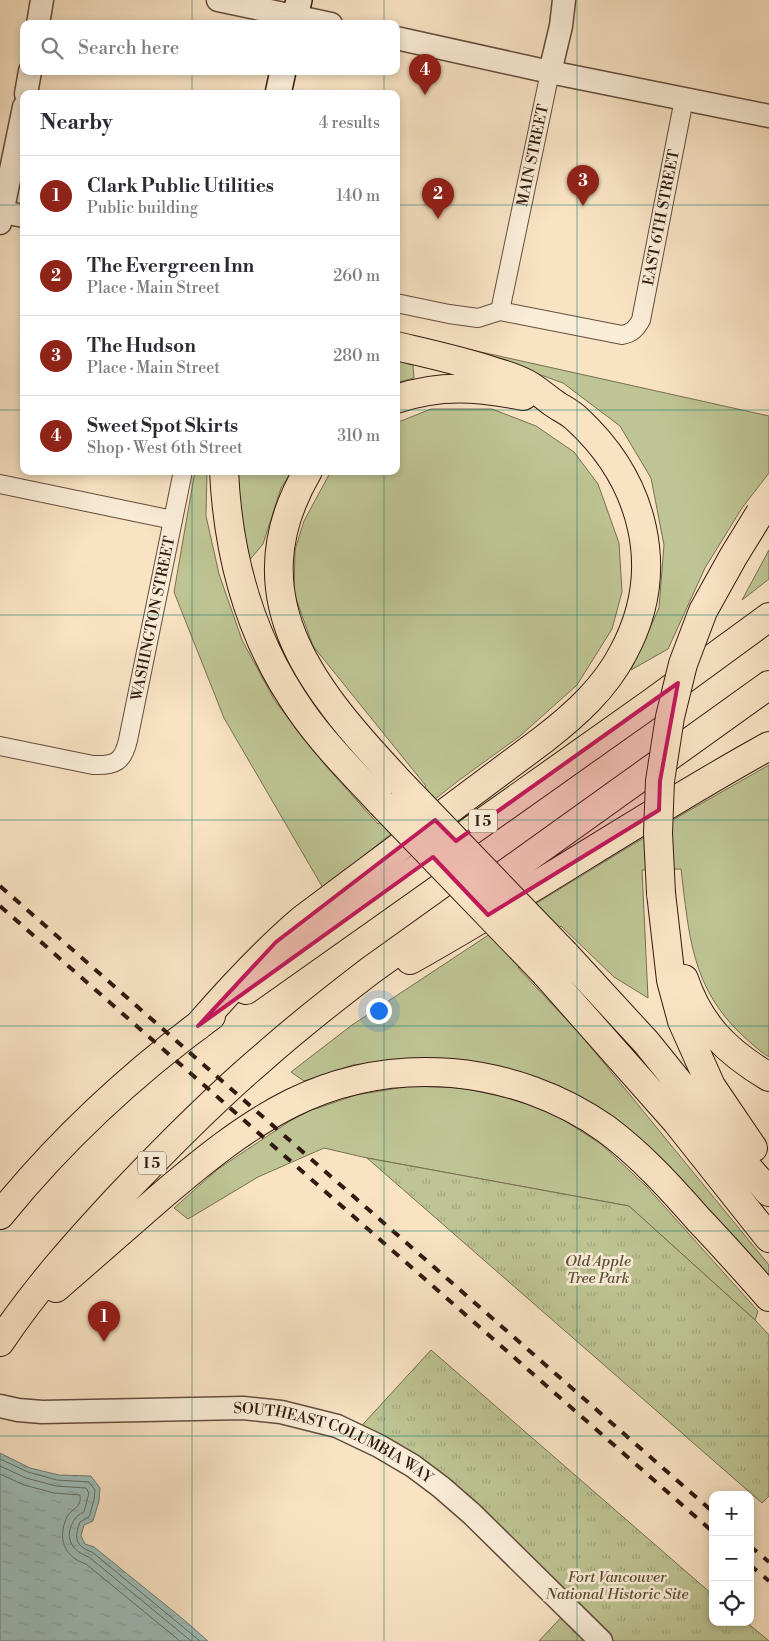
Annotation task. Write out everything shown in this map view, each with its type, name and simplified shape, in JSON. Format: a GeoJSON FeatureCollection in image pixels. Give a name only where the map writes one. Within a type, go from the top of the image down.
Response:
{"type":"FeatureCollection","features":[{"type":"Feature","properties":{"kind":"highway"},"geometry":{"type":"LineString","coordinates":[[198,1026],[249,969],[303,919],[563,724],[597,690],[610,673],[623,654],[639,614],[646,572],[644,533],[637,508],[625,479],[598,441],[576,417],[551,402],[527,384],[474,365],[400,347]]}},
{"type":"Feature","properties":{"kind":"highway"},"geometry":{"type":"LineString","coordinates":[[400,398],[434,389],[464,388],[500,392],[551,402]]}},
{"type":"Feature","properties":{"kind":"highway"},"geometry":{"type":"LineString","coordinates":[[224,475],[225,503],[229,532],[238,576],[249,611],[264,647],[281,680],[300,710],[322,739],[380,803],[545,974],[676,1121],[769,1238]]}},
{"type":"Feature","properties":{"kind":"highway"},"geometry":{"type":"LineString","coordinates":[[306,475],[293,499],[287,516],[280,549],[280,584],[286,617],[298,649],[323,694],[355,734],[404,787],[565,954],[646,1042],[769,1192]]}},
{"type":"Feature","properties":{"kind":"highway"},"geometry":{"type":"LineString","coordinates":[[765,507],[733,557],[704,611],[683,664],[670,717],[660,781],[658,833],[661,893],[671,980],[682,1021],[711,1086],[769,1172]]}},
{"type":"Feature","properties":{"kind":"highway","name":"I 5"},"geometry":{"type":"LineString","coordinates":[[0,1215],[60,1146],[141,1071],[198,1026],[769,617]]}},
{"type":"Feature","properties":{"kind":"highway","name":"I 5"},"geometry":{"type":"LineString","coordinates":[[4,1336],[31,1298],[75,1244],[151,1164],[203,1112],[313,1014],[371,970],[769,685]]}},
{"type":"Feature","properties":{"kind":"highway"},"geometry":{"type":"LineString","coordinates":[[313,1014],[457,934],[718,774],[769,746]]}},
{"type":"Feature","properties":{"kind":"highway"},"geometry":{"type":"LineString","coordinates":[[661,893],[678,960],[691,1000],[717,1038],[748,1065],[769,1077]]}},
{"type":"Feature","properties":{"kind":"highway"},"geometry":{"type":"LineString","coordinates":[[4,1336],[200,1163],[251,1126],[296,1100],[323,1089],[355,1079],[397,1073],[441,1072],[489,1078],[537,1092],[583,1115],[626,1145],[657,1174],[769,1297]]}},
{"type":"Feature","properties":{"kind":"main road"},"geometry":{"type":"LineString","coordinates":[[279,90],[282,75]]}},
{"type":"Feature","properties":{"kind":"street"},"geometry":{"type":"LineString","coordinates":[[39,20],[42,0]]}},
{"type":"Feature","properties":{"kind":"street"},"geometry":{"type":"LineString","coordinates":[[218,0],[296,13],[318,20]]}},
{"type":"Feature","properties":{"kind":"street","name":"MAIN STREET"},"geometry":{"type":"LineString","coordinates":[[500,310],[561,26],[564,0]]}},
{"type":"Feature","properties":{"kind":"street"},"geometry":{"type":"LineString","coordinates":[[400,39],[550,72],[769,116]]}},
{"type":"Feature","properties":{"kind":"street"},"geometry":{"type":"LineString","coordinates":[[27,90],[29,75]]}},
{"type":"Feature","properties":{"kind":"street","name":"EAST 6TH STREET"},"geometry":{"type":"LineString","coordinates":[[500,310],[622,335],[630,334],[636,329],[641,320],[684,99]]}},
{"type":"Feature","properties":{"kind":"street"},"geometry":{"type":"LineString","coordinates":[[9,217],[20,136]]}},
{"type":"Feature","properties":{"kind":"street"},"geometry":{"type":"LineString","coordinates":[[400,304],[478,318],[500,310]]}},
{"type":"Feature","properties":{"kind":"street","name":"WASHINGTON STREET"},"geometry":{"type":"LineString","coordinates":[[0,746],[105,766],[123,756],[128,740],[182,475]]}},
{"type":"Feature","properties":{"kind":"street"},"geometry":{"type":"LineString","coordinates":[[0,484],[173,520]]}},
{"type":"Feature","properties":{"kind":"street","name":"SOUTHEAST COLUMBIA WAY"},"geometry":{"type":"LineString","coordinates":[[0,1406],[42,1412],[243,1408],[281,1412],[337,1426],[388,1451],[413,1466],[441,1487],[472,1514],[601,1641]]}},
{"type":"Feature","properties":{"kind":"highlighted area"},"geometry":{"type":"Polygon","coordinates":[[[678,683],[660,781],[659,810],[488,915],[433,857],[198,1026],[276,942],[435,820],[456,841],[678,683]]]}},
{"type":"Feature","properties":{"kind":"green space"},"geometry":{"type":"Polygon","coordinates":[[[472,350],[769,416],[769,473],[742,508],[705,568],[668,649],[631,670],[659,608],[664,545],[651,478],[620,426],[563,383],[472,350]]]}},
{"type":"Feature","properties":{"kind":"green space"},"geometry":{"type":"Polygon","coordinates":[[[400,362],[413,365],[414,378],[400,382],[400,362]]]}},
{"type":"Feature","properties":{"kind":"green space"},"geometry":{"type":"Polygon","coordinates":[[[431,409],[492,409],[536,426],[574,452],[598,484],[619,543],[622,592],[612,629],[577,685],[520,736],[458,781],[323,888],[224,718],[174,592],[194,475],[207,475],[206,516],[219,574],[242,640],[275,701],[326,766],[378,824],[426,786],[313,646],[294,593],[295,550],[304,521],[329,475],[400,475],[400,421],[431,409]]]}},
{"type":"Feature","properties":{"kind":"green space"},"geometry":{"type":"Polygon","coordinates":[[[234,475],[289,475],[281,488],[263,544],[247,563],[234,475]]]}},
{"type":"Feature","properties":{"kind":"green space"},"geometry":{"type":"Polygon","coordinates":[[[769,550],[769,579],[742,600],[769,550]]]}},
{"type":"Feature","properties":{"kind":"green space"},"geometry":{"type":"Polygon","coordinates":[[[769,765],[769,1057],[758,1050],[725,1017],[702,979],[690,937],[681,869],[642,870],[648,998],[614,977],[561,926],[518,968],[581,1035],[769,1265],[769,1281],[531,1078],[479,1063],[407,1059],[353,1065],[304,1081],[291,1072],[352,1025],[540,901],[683,814],[769,765]]]}},
{"type":"Feature","properties":{"kind":"green space"},"geometry":{"type":"Polygon","coordinates":[[[410,1086],[463,1088],[521,1101],[559,1117],[601,1144],[647,1187],[758,1311],[755,1320],[629,1206],[367,1158],[324,1148],[258,1177],[188,1219],[174,1208],[218,1169],[290,1121],[309,1111],[356,1095],[410,1086]]]}},
{"type":"Feature","properties":{"kind":"green space","name":"Old Apple Tree Park"},"geometry":{"type":"Polygon","coordinates":[[[367,1158],[629,1206],[755,1320],[769,1335],[769,1496],[762,1503],[754,1496],[754,1491],[748,1491],[367,1158]]]}},
{"type":"Feature","properties":{"kind":"green space","name":"Fort Vancouver National Historic Site"},"geometry":{"type":"Polygon","coordinates":[[[431,1350],[709,1592],[709,1626],[751,1626],[769,1641],[539,1641],[568,1610],[472,1514],[354,1434],[431,1350]]]}},
{"type":"Feature","properties":{"kind":"water"},"geometry":{"type":"Polygon","coordinates":[[[0,1453],[30,1468],[59,1475],[91,1476],[100,1488],[99,1501],[93,1521],[84,1525],[81,1536],[85,1544],[94,1547],[208,1641],[0,1641],[0,1453]]]}},
{"type":"Feature","properties":{"kind":"railway"},"geometry":{"type":"LineString","coordinates":[[0,886],[709,1508]]}},
{"type":"Feature","properties":{"kind":"railway"},"geometry":{"type":"LineString","coordinates":[[0,906],[709,1528]]}},
{"type":"Feature","properties":{"kind":"railway"},"geometry":{"type":"LineString","coordinates":[[754,1549],[769,1562]]}},
{"type":"Feature","properties":{"kind":"railway"},"geometry":{"type":"LineString","coordinates":[[754,1568],[769,1581]]}},
{"type":"Feature","properties":{"kind":"place","name":"Sweet Spot Skirts"},"geometry":{"type":"Point","coordinates":[425,95]}},
{"type":"Feature","properties":{"kind":"place","name":"The Hudson"},"geometry":{"type":"Point","coordinates":[583,206]}},
{"type":"Feature","properties":{"kind":"place","name":"The Evergreen Inn"},"geometry":{"type":"Point","coordinates":[438,219]}},
{"type":"Feature","properties":{"kind":"place","name":"Clark Public Utilities"},"geometry":{"type":"Point","coordinates":[104,1342]}}]}
